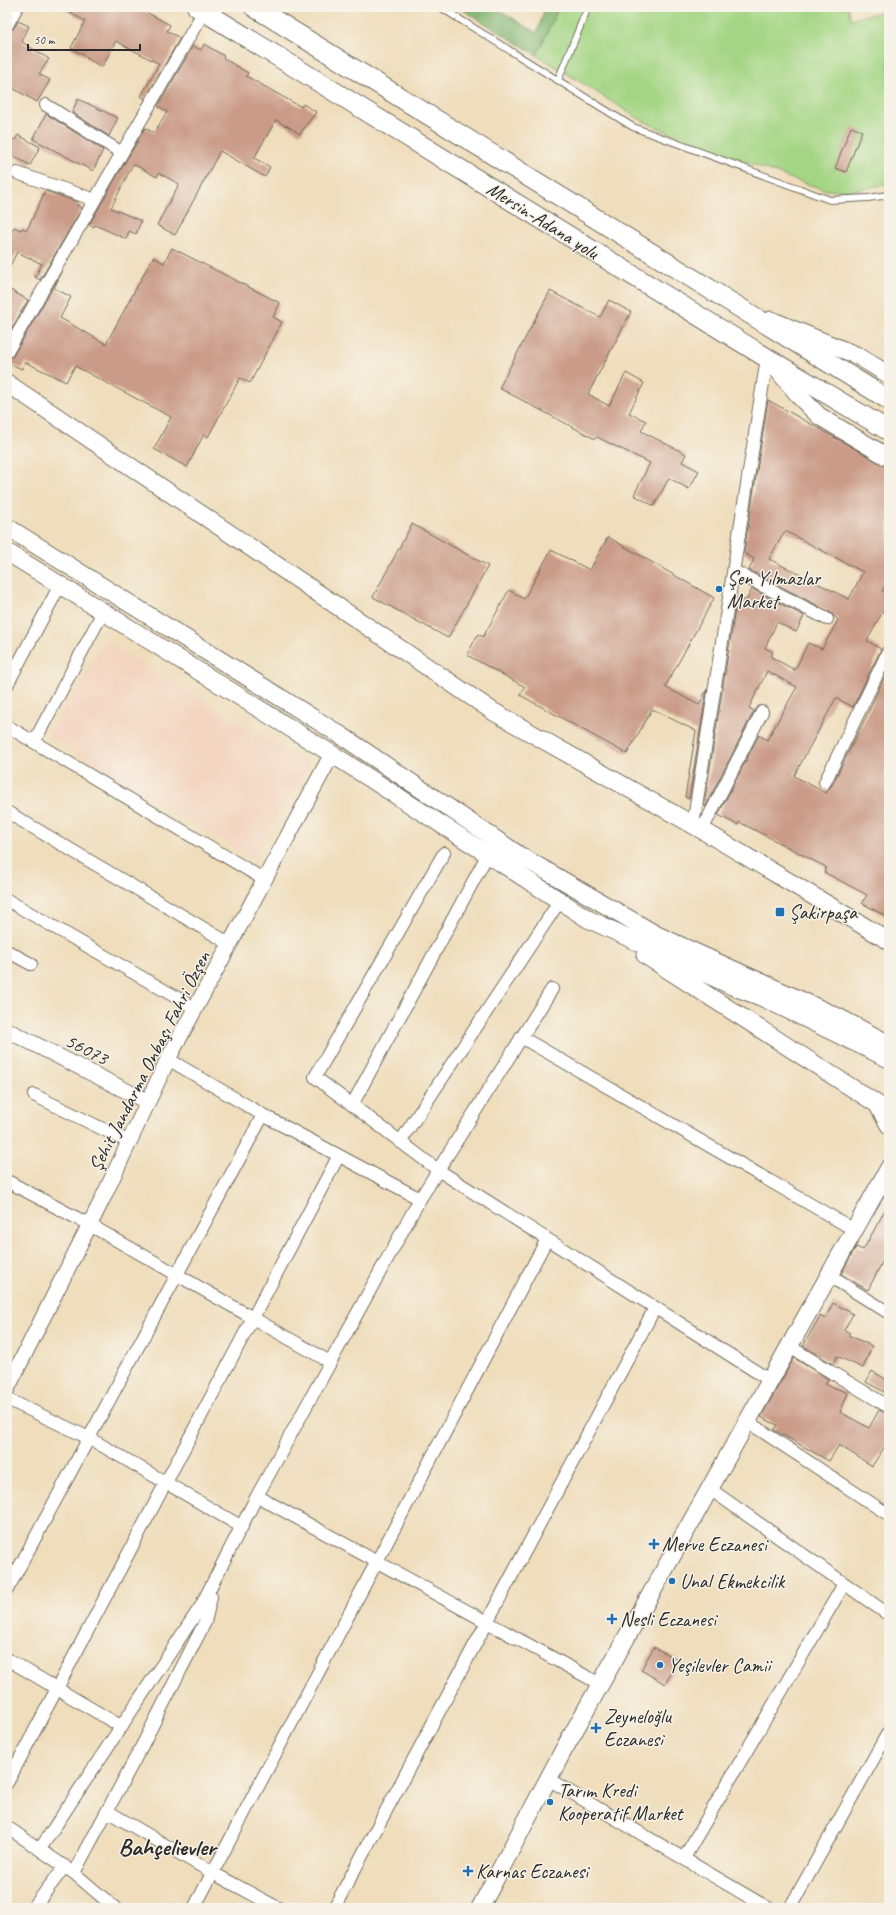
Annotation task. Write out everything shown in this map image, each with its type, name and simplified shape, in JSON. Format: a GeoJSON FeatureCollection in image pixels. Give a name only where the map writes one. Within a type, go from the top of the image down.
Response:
{"type":"FeatureCollection","features":[{"type":"Feature","properties":{"kind":"highway","name":"Mersin-Adana yolu"},"geometry":{"type":"LineString","coordinates":[[254,7],[731,304],[889,400]]}},
{"type":"Feature","properties":{"kind":"highway","name":"Mersin-Adana yolu"},"geometry":{"type":"LineString","coordinates":[[200,9],[767,358],[889,431]]}},
{"type":"Feature","properties":{"kind":"main road"},"geometry":{"type":"LineString","coordinates":[[731,304],[858,356],[889,375]]}},
{"type":"Feature","properties":{"kind":"main road"},"geometry":{"type":"LineString","coordinates":[[767,358],[802,399],[819,416],[889,458]]}},
{"type":"Feature","properties":{"kind":"main road"},"geometry":{"type":"LineString","coordinates":[[7,383],[494,712],[698,828],[889,941]]}},
{"type":"Feature","properties":{"kind":"main road"},"geometry":{"type":"LineString","coordinates":[[7,527],[342,736],[526,859],[657,935],[838,1017],[889,1044]]}},
{"type":"Feature","properties":{"kind":"main road"},"geometry":{"type":"LineString","coordinates":[[7,552],[332,754],[488,854],[559,902],[877,1104],[889,1125]]}},
{"type":"Feature","properties":{"kind":"main road"},"geometry":{"type":"LineString","coordinates":[[588,919],[732,986],[761,997],[889,1059]]}},
{"type":"Feature","properties":{"kind":"main road"},"geometry":{"type":"LineString","coordinates":[[480,1908],[600,1684],[790,1347],[853,1229],[888,1174]]}},
{"type":"Feature","properties":{"kind":"street"},"geometry":{"type":"LineString","coordinates":[[7,25],[17,7]]}},
{"type":"Feature","properties":{"kind":"street"},"geometry":{"type":"LineString","coordinates":[[7,352],[122,153],[200,9]]}},
{"type":"Feature","properties":{"kind":"street"},"geometry":{"type":"LineString","coordinates":[[46,105],[122,153]]}},
{"type":"Feature","properties":{"kind":"street"},"geometry":{"type":"LineString","coordinates":[[17,173],[95,200]]}},
{"type":"Feature","properties":{"kind":"street"},"geometry":{"type":"LineString","coordinates":[[698,828],[734,571],[767,358]]}},
{"type":"Feature","properties":{"kind":"street"},"geometry":{"type":"LineString","coordinates":[[734,571],[828,619]]}},
{"type":"Feature","properties":{"kind":"street"},"geometry":{"type":"LineString","coordinates":[[7,685],[60,585]]}},
{"type":"Feature","properties":{"kind":"street"},"geometry":{"type":"LineString","coordinates":[[34,742],[102,612]]}},
{"type":"Feature","properties":{"kind":"street"},"geometry":{"type":"LineString","coordinates":[[825,782],[889,650]]}},
{"type":"Feature","properties":{"kind":"street"},"geometry":{"type":"LineString","coordinates":[[698,828],[762,712]]}},
{"type":"Feature","properties":{"kind":"street"},"geometry":{"type":"LineString","coordinates":[[7,726],[265,880]]}},
{"type":"Feature","properties":{"kind":"street","name":"Şehit Jandarma Onbaşı Fahri Özşen"},"geometry":{"type":"LineString","coordinates":[[7,1389],[90,1225],[168,1059],[332,754]]}},
{"type":"Feature","properties":{"kind":"street"},"geometry":{"type":"LineString","coordinates":[[7,812],[230,944]]}},
{"type":"Feature","properties":{"kind":"street"},"geometry":{"type":"LineString","coordinates":[[444,853],[315,1077],[438,1170],[771,1381]]}},
{"type":"Feature","properties":{"kind":"street"},"geometry":{"type":"LineString","coordinates":[[352,1105],[488,854]]}},
{"type":"Feature","properties":{"kind":"street"},"geometry":{"type":"LineString","coordinates":[[7,900],[196,1008]]}},
{"type":"Feature","properties":{"kind":"street"},"geometry":{"type":"LineString","coordinates":[[400,1142],[559,902]]}},
{"type":"Feature","properties":{"kind":"street"},"geometry":{"type":"LineString","coordinates":[[7,952],[30,964]]}},
{"type":"Feature","properties":{"kind":"street"},"geometry":{"type":"LineString","coordinates":[[40,1849],[201,1606],[257,1496],[420,1199],[552,989]]}},
{"type":"Feature","properties":{"kind":"street","name":"56073"},"geometry":{"type":"LineString","coordinates":[[7,1030],[148,1102]]}},
{"type":"Feature","properties":{"kind":"street"},"geometry":{"type":"LineString","coordinates":[[521,1037],[853,1229]]}},
{"type":"Feature","properties":{"kind":"street"},"geometry":{"type":"LineString","coordinates":[[168,1059],[338,1157],[420,1199]]}},
{"type":"Feature","properties":{"kind":"street"},"geometry":{"type":"LineString","coordinates":[[34,1094],[129,1142]]}},
{"type":"Feature","properties":{"kind":"street"},"geometry":{"type":"LineString","coordinates":[[7,1590],[263,1115]]}},
{"type":"Feature","properties":{"kind":"street"},"geometry":{"type":"LineString","coordinates":[[7,1783],[338,1157]]}},
{"type":"Feature","properties":{"kind":"street"},"geometry":{"type":"LineString","coordinates":[[7,1181],[90,1225],[330,1362]]}},
{"type":"Feature","properties":{"kind":"street"},"geometry":{"type":"LineString","coordinates":[[194,1908],[214,1873],[547,1240]]}},
{"type":"Feature","properties":{"kind":"street"},"geometry":{"type":"LineString","coordinates":[[828,1275],[889,1313]]}},
{"type":"Feature","properties":{"kind":"street"},"geometry":{"type":"LineString","coordinates":[[334,1908],[654,1308]]}},
{"type":"Feature","properties":{"kind":"street"},"geometry":{"type":"LineString","coordinates":[[790,1347],[889,1407]]}},
{"type":"Feature","properties":{"kind":"street"},"geometry":{"type":"LineString","coordinates":[[7,1399],[89,1438],[165,1484],[242,1527]]}},
{"type":"Feature","properties":{"kind":"street"},"geometry":{"type":"LineString","coordinates":[[748,1422],[889,1515]]}},
{"type":"Feature","properties":{"kind":"street"},"geometry":{"type":"LineString","coordinates":[[710,1489],[889,1615]]}},
{"type":"Feature","properties":{"kind":"street"},"geometry":{"type":"LineString","coordinates":[[257,1496],[600,1684]]}},
{"type":"Feature","properties":{"kind":"street"},"geometry":{"type":"LineString","coordinates":[[33,1908],[69,1869],[107,1811],[205,1622],[214,1581]]}},
{"type":"Feature","properties":{"kind":"street"},"geometry":{"type":"LineString","coordinates":[[684,1858],[844,1584]]}},
{"type":"Feature","properties":{"kind":"street"},"geometry":{"type":"LineString","coordinates":[[7,1659],[57,1687],[122,1727]]}},
{"type":"Feature","properties":{"kind":"street"},"geometry":{"type":"LineString","coordinates":[[790,1908],[889,1731]]}},
{"type":"Feature","properties":{"kind":"street"},"geometry":{"type":"LineString","coordinates":[[548,1779],[768,1908]]}},
{"type":"Feature","properties":{"kind":"street"},"geometry":{"type":"LineString","coordinates":[[107,1811],[278,1908]]}},
{"type":"Feature","properties":{"kind":"street"},"geometry":{"type":"LineString","coordinates":[[7,1826],[69,1869],[115,1908]]}},
{"type":"Feature","properties":{"kind":"lane"},"geometry":{"type":"LineString","coordinates":[[440,7],[633,127],[830,200],[868,198],[889,195]]}},
{"type":"Feature","properties":{"kind":"lane"},"geometry":{"type":"LineString","coordinates":[[558,80],[588,7]]}},
{"type":"Feature","properties":{"kind":"shaded area"},"geometry":{"type":"Polygon","coordinates":[[[105,641],[309,764],[252,859],[48,736],[105,641]]]}},
{"type":"Feature","properties":{"kind":"green space"},"geometry":{"type":"Polygon","coordinates":[[[458,7],[494,7],[537,33],[545,7],[559,7],[537,55],[458,7]]]}},
{"type":"Feature","properties":{"kind":"green space"},"geometry":{"type":"Polygon","coordinates":[[[559,7],[848,7],[851,19],[889,10],[889,184],[849,191],[826,190],[672,134],[641,120],[537,55],[559,7]]]}},
{"type":"Feature","properties":{"kind":"building"},"geometry":{"type":"Polygon","coordinates":[[[59,7],[137,7],[170,25],[167,31],[180,38],[145,99],[141,96],[159,64],[116,41],[102,67],[86,58],[87,57],[71,48],[85,21],[59,7]]]}},
{"type":"Feature","properties":{"kind":"building"},"geometry":{"type":"Polygon","coordinates":[[[18,21],[29,26],[22,42],[49,59],[39,74],[50,80],[37,102],[7,85],[7,32],[13,29],[18,21]]]}},
{"type":"Feature","properties":{"kind":"building"},"geometry":{"type":"Polygon","coordinates":[[[204,44],[224,56],[223,58],[248,73],[246,76],[301,107],[303,104],[316,112],[300,134],[276,120],[254,158],[270,167],[265,177],[220,151],[175,235],[157,225],[179,184],[159,173],[157,177],[133,164],[111,208],[141,221],[136,234],[129,231],[126,239],[95,225],[94,227],[89,225],[145,128],[154,133],[167,112],[158,106],[193,46],[201,50],[204,44]]]}},
{"type":"Feature","properties":{"kind":"building"},"geometry":{"type":"Polygon","coordinates":[[[78,99],[118,118],[109,136],[72,112],[78,99]]]}},
{"type":"Feature","properties":{"kind":"building"},"geometry":{"type":"Polygon","coordinates":[[[46,114],[103,150],[93,171],[33,139],[46,114]]]}},
{"type":"Feature","properties":{"kind":"building"},"geometry":{"type":"Polygon","coordinates":[[[851,127],[862,131],[846,172],[835,168],[851,127]]]}},
{"type":"Feature","properties":{"kind":"building"},"geometry":{"type":"Polygon","coordinates":[[[18,135],[40,147],[30,165],[7,153],[7,136],[15,140],[18,135]]]}},
{"type":"Feature","properties":{"kind":"building"},"geometry":{"type":"Polygon","coordinates":[[[45,191],[78,202],[77,205],[82,208],[40,280],[35,277],[42,264],[17,252],[7,272],[7,241],[14,227],[21,230],[22,228],[27,230],[45,191]]]}},
{"type":"Feature","properties":{"kind":"building"},"geometry":{"type":"Polygon","coordinates":[[[172,248],[280,303],[273,317],[282,322],[250,383],[240,378],[208,437],[204,434],[187,467],[154,449],[171,417],[75,366],[66,382],[25,362],[22,369],[7,363],[7,359],[13,356],[63,270],[54,288],[71,297],[60,318],[106,344],[153,257],[164,263],[172,248]]]}},
{"type":"Feature","properties":{"kind":"building"},"geometry":{"type":"Polygon","coordinates":[[[7,288],[28,300],[11,330],[12,327],[7,324],[7,288]]]}},
{"type":"Feature","properties":{"kind":"building"},"geometry":{"type":"Polygon","coordinates":[[[550,291],[600,317],[609,300],[631,312],[588,394],[609,406],[626,373],[644,383],[629,413],[646,421],[641,431],[686,454],[682,462],[699,471],[689,489],[669,478],[654,506],[634,495],[650,463],[597,437],[595,439],[499,388],[550,291]]]}},
{"type":"Feature","properties":{"kind":"building"},"geometry":{"type":"Polygon","coordinates":[[[768,400],[889,468],[889,578],[882,591],[889,594],[889,600],[867,641],[881,649],[853,707],[836,698],[794,776],[826,793],[832,785],[867,715],[889,667],[889,918],[862,903],[867,895],[824,872],[826,867],[739,822],[738,825],[718,815],[759,735],[767,740],[797,687],[767,671],[749,708],[754,711],[705,807],[704,806],[737,597],[746,601],[752,589],[804,616],[796,632],[777,622],[765,648],[773,652],[771,657],[795,670],[808,643],[822,649],[838,620],[830,612],[749,570],[754,559],[744,553],[768,400]],[[785,531],[769,559],[849,599],[863,572],[785,531]]]}},
{"type":"Feature","properties":{"kind":"building"},"geometry":{"type":"Polygon","coordinates":[[[412,524],[488,566],[448,638],[373,597],[412,524]]]}},
{"type":"Feature","properties":{"kind":"building"},"geometry":{"type":"Polygon","coordinates":[[[608,537],[714,598],[665,687],[699,705],[707,689],[689,799],[685,797],[696,731],[652,709],[627,754],[520,695],[525,687],[467,655],[478,634],[483,637],[509,590],[524,599],[551,550],[590,570],[608,537]]]}},
{"type":"Feature","properties":{"kind":"building"},"geometry":{"type":"Polygon","coordinates":[[[889,1203],[889,1249],[868,1290],[841,1274],[856,1247],[863,1250],[889,1203]]]}},
{"type":"Feature","properties":{"kind":"building"},"geometry":{"type":"Polygon","coordinates":[[[833,1303],[853,1314],[844,1330],[850,1333],[848,1335],[872,1346],[863,1368],[837,1356],[833,1364],[803,1346],[820,1316],[825,1319],[833,1303]]]}},
{"type":"Feature","properties":{"kind":"building"},"geometry":{"type":"Polygon","coordinates":[[[794,1358],[828,1379],[825,1384],[848,1393],[840,1412],[869,1428],[879,1410],[889,1414],[889,1440],[872,1466],[839,1445],[829,1461],[774,1430],[777,1425],[761,1417],[794,1358]]]}},
{"type":"Feature","properties":{"kind":"building"},"geometry":{"type":"Polygon","coordinates":[[[872,1371],[889,1381],[889,1398],[886,1397],[888,1394],[866,1382],[872,1371]]]}},
{"type":"Feature","properties":{"kind":"building","name":"Yeşilevler Camii"},"geometry":{"type":"Polygon","coordinates":[[[654,1647],[679,1661],[665,1684],[641,1670],[654,1647]]]}},
{"type":"Feature","properties":{"kind":"place","name":"Şen Yılmazlar Market"},"geometry":{"type":"Point","coordinates":[719,589]}},
{"type":"Feature","properties":{"kind":"place","name":"Şakirpaşa"},"geometry":{"type":"Point","coordinates":[780,912]}},
{"type":"Feature","properties":{"kind":"place","name":"Merve Eczanesi"},"geometry":{"type":"Point","coordinates":[654,1544]}},
{"type":"Feature","properties":{"kind":"place","name":"Unal Ekmekcilik"},"geometry":{"type":"Point","coordinates":[672,1581]}},
{"type":"Feature","properties":{"kind":"place","name":"Nesli Eczanesi"},"geometry":{"type":"Point","coordinates":[612,1619]}},
{"type":"Feature","properties":{"kind":"place","name":"Yeşilevler Camii"},"geometry":{"type":"Point","coordinates":[660,1665]}},
{"type":"Feature","properties":{"kind":"place","name":"Zeyneloğlu Eczanesi"},"geometry":{"type":"Point","coordinates":[596,1728]}},
{"type":"Feature","properties":{"kind":"place","name":"Tarım Kredi Kooperatif Market"},"geometry":{"type":"Point","coordinates":[550,1802]}},
{"type":"Feature","properties":{"kind":"place","name":"Karnas Eczanesi"},"geometry":{"type":"Point","coordinates":[468,1871]}},
{"type":"Feature","properties":{"kind":"district","name":"Bahçelievler"},"geometry":{"type":"Point","coordinates":[167,1847]}}]}
